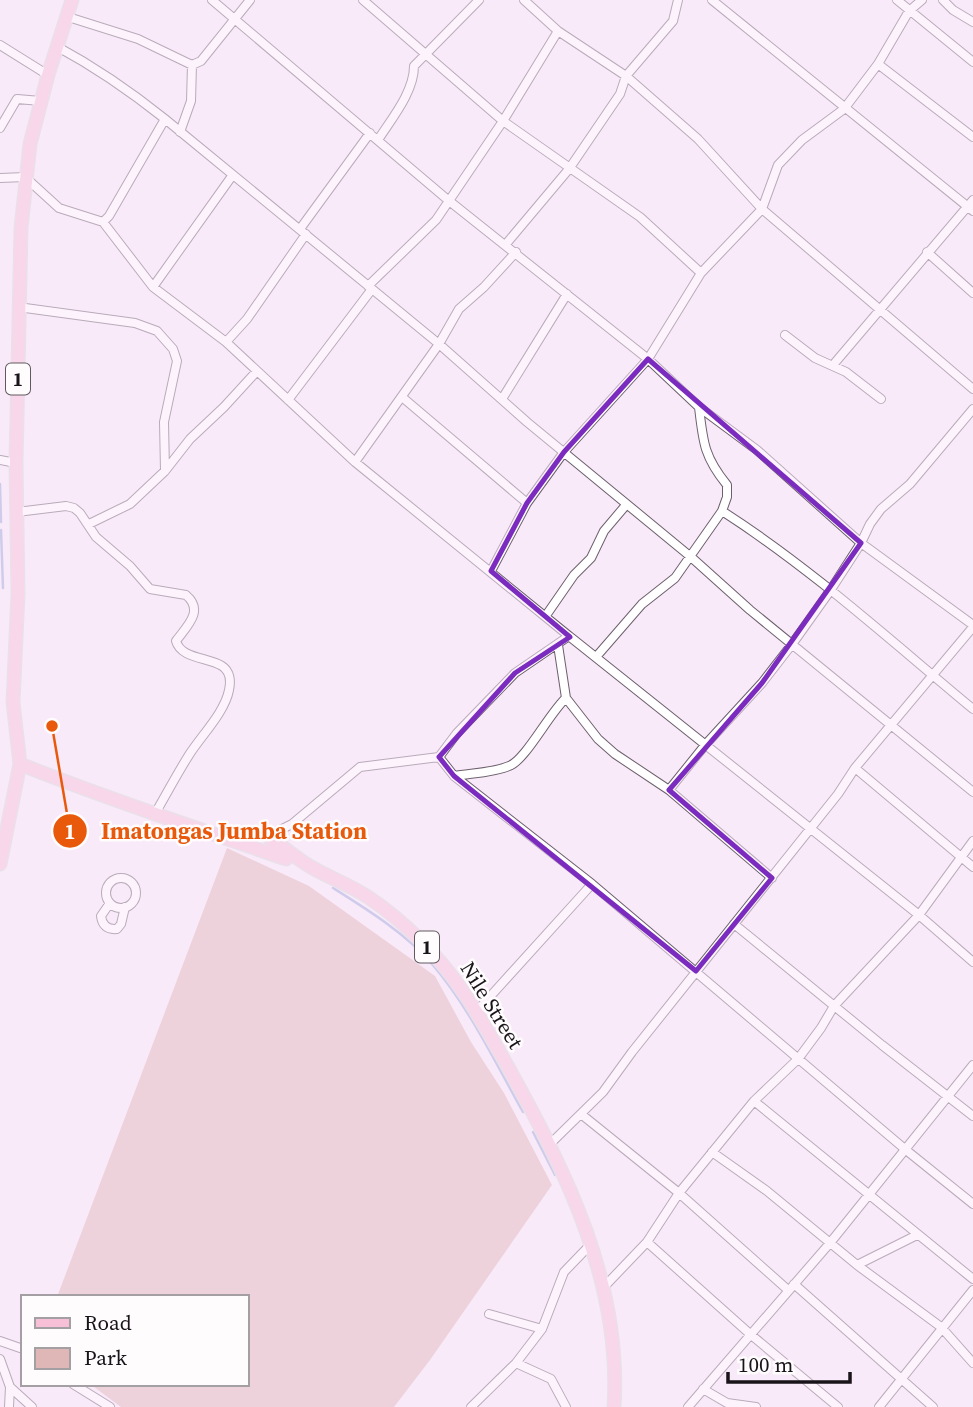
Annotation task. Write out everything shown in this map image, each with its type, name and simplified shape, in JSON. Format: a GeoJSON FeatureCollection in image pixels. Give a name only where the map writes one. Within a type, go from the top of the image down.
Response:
{"type":"FeatureCollection","features":[{"type":"Feature","properties":{"kind":"main road","name":"1"},"geometry":{"type":"LineString","coordinates":[[20,764],[13,702],[18,622],[16,463],[21,228],[30,144],[56,46],[72,0]]}},
{"type":"Feature","properties":{"kind":"main road"},"geometry":{"type":"LineString","coordinates":[[0,864],[20,764],[286,859],[268,836]]}},
{"type":"Feature","properties":{"kind":"main road","name":"Nile Street"},"geometry":{"type":"LineString","coordinates":[[268,836],[311,866],[369,898],[399,921],[447,968],[477,1011],[569,1184],[591,1244],[603,1288],[613,1354],[614,1407]]}},
{"type":"Feature","properties":{"kind":"street"},"geometry":{"type":"LineString","coordinates":[[212,0],[448,200],[648,359],[699,407],[757,450],[861,543],[973,626],[934,677],[855,768],[603,1092],[549,1145]]}},
{"type":"Feature","properties":{"kind":"street"},"geometry":{"type":"LineString","coordinates":[[65,16],[138,39],[192,65],[201,61],[250,0]]}},
{"type":"Feature","properties":{"kind":"street"},"geometry":{"type":"LineString","coordinates":[[363,0],[503,121],[640,218],[701,273]]}},
{"type":"Feature","properties":{"kind":"street"},"geometry":{"type":"LineString","coordinates":[[378,140],[404,98],[414,75],[414,66],[479,0]]}},
{"type":"Feature","properties":{"kind":"street"},"geometry":{"type":"LineString","coordinates":[[524,0],[558,31],[626,76],[698,139],[762,209],[973,389]]}},
{"type":"Feature","properties":{"kind":"street"},"geometry":{"type":"LineString","coordinates":[[506,244],[569,169],[620,94],[626,76],[673,21],[678,0]]}},
{"type":"Feature","properties":{"kind":"street"},"geometry":{"type":"LineString","coordinates":[[712,0],[844,109],[971,206],[927,252],[833,365]]}},
{"type":"Feature","properties":{"kind":"street"},"geometry":{"type":"LineString","coordinates":[[897,0],[973,62]]}},
{"type":"Feature","properties":{"kind":"street"},"geometry":{"type":"LineString","coordinates":[[491,571],[527,503],[564,452],[648,359],[701,273],[762,209],[778,165],[802,140],[844,109],[878,64],[909,12],[922,0]]}},
{"type":"Feature","properties":{"kind":"street"},"geometry":{"type":"LineString","coordinates":[[943,0],[953,10],[973,22]]}},
{"type":"Feature","properties":{"kind":"street"},"geometry":{"type":"LineString","coordinates":[[288,400],[370,288],[436,220],[503,121],[558,31]]}},
{"type":"Feature","properties":{"kind":"street"},"geometry":{"type":"LineString","coordinates":[[0,45],[48,75]]}},
{"type":"Feature","properties":{"kind":"street"},"geometry":{"type":"LineString","coordinates":[[56,46],[126,88],[165,119],[439,344],[750,610],[973,792]]}},
{"type":"Feature","properties":{"kind":"street"},"geometry":{"type":"LineString","coordinates":[[878,64],[973,137]]}},
{"type":"Feature","properties":{"kind":"street"},"geometry":{"type":"LineString","coordinates":[[180,132],[191,101],[192,65]]}},
{"type":"Feature","properties":{"kind":"street"},"geometry":{"type":"LineString","coordinates":[[0,128],[17,99],[41,101]]}},
{"type":"Feature","properties":{"kind":"street"},"geometry":{"type":"LineString","coordinates":[[103,222],[165,119]]}},
{"type":"Feature","properties":{"kind":"street"},"geometry":{"type":"LineString","coordinates":[[226,342],[247,319],[370,133]]}},
{"type":"Feature","properties":{"kind":"street"},"geometry":{"type":"LineString","coordinates":[[153,287],[232,176]]}},
{"type":"Feature","properties":{"kind":"street"},"geometry":{"type":"LineString","coordinates":[[0,178],[25,177],[59,208],[103,222],[153,287],[226,342],[355,462],[919,915],[973,962]]}},
{"type":"Feature","properties":{"kind":"street"},"geometry":{"type":"LineString","coordinates":[[355,462],[439,344],[459,309],[484,287],[516,252]]}},
{"type":"Feature","properties":{"kind":"street"},"geometry":{"type":"LineString","coordinates":[[927,252],[973,293]]}},
{"type":"Feature","properties":{"kind":"street"},"geometry":{"type":"LineString","coordinates":[[502,399],[568,294]]}},
{"type":"Feature","properties":{"kind":"street"},"geometry":{"type":"LineString","coordinates":[[18,307],[135,323],[157,331],[173,349],[177,361],[164,422],[165,471]]}},
{"type":"Feature","properties":{"kind":"street"},"geometry":{"type":"LineString","coordinates":[[785,335],[815,358],[846,372],[881,399]]}},
{"type":"Feature","properties":{"kind":"street"},"geometry":{"type":"LineString","coordinates":[[89,524],[130,504],[165,471],[190,439],[257,371]]}},
{"type":"Feature","properties":{"kind":"street"},"geometry":{"type":"LineString","coordinates":[[402,397],[527,503]]}},
{"type":"Feature","properties":{"kind":"street"},"geometry":{"type":"LineString","coordinates":[[596,657],[642,604],[676,578],[722,511],[727,497],[727,485],[706,452],[699,407]]}},
{"type":"Feature","properties":{"kind":"street"},"geometry":{"type":"LineString","coordinates":[[669,790],[793,643],[830,591],[881,509],[910,484],[973,409]]}},
{"type":"Feature","properties":{"kind":"street"},"geometry":{"type":"LineString","coordinates":[[0,460],[16,463]]}},
{"type":"Feature","properties":{"kind":"street"},"geometry":{"type":"LineString","coordinates":[[547,614],[574,575],[591,558],[604,531],[626,505]]}},
{"type":"Feature","properties":{"kind":"street"},"geometry":{"type":"LineString","coordinates":[[17,512],[66,506],[74,508],[103,544],[130,566],[150,589],[186,595],[191,599],[194,604],[191,624],[176,641],[177,645],[185,652],[218,664],[230,675],[230,690],[223,704],[188,756],[156,812]]}},
{"type":"Feature","properties":{"kind":"street"},"geometry":{"type":"LineString","coordinates":[[722,511],[750,529],[830,591],[973,709]]}},
{"type":"Feature","properties":{"kind":"street"},"geometry":{"type":"LineString","coordinates":[[268,836],[292,824],[360,767],[439,757],[457,733],[514,673],[569,636]]}},
{"type":"Feature","properties":{"kind":"street"},"geometry":{"type":"LineString","coordinates":[[558,645],[566,698],[598,739],[615,754],[669,790],[772,878]]}},
{"type":"Feature","properties":{"kind":"street"},"geometry":{"type":"LineString","coordinates":[[454,776],[512,766],[537,737],[555,708],[566,698]]}},
{"type":"Feature","properties":{"kind":"street"},"geometry":{"type":"LineString","coordinates":[[439,757],[454,776],[592,884],[973,1204]]}},
{"type":"Feature","properties":{"kind":"street"},"geometry":{"type":"LineString","coordinates":[[855,768],[973,867]]}},
{"type":"Feature","properties":{"kind":"street"},"geometry":{"type":"LineString","coordinates":[[603,1288],[647,1242],[680,1193],[754,1101],[798,1059],[834,1006],[919,915],[973,841]]}},
{"type":"Feature","properties":{"kind":"street"},"geometry":{"type":"LineString","coordinates":[[116,879],[125,879],[133,884],[135,893],[132,902],[125,907],[110,903],[106,893],[108,885],[116,879]]}},
{"type":"Feature","properties":{"kind":"street"},"geometry":{"type":"LineString","coordinates":[[477,1011],[592,884]]}},
{"type":"Feature","properties":{"kind":"street"},"geometry":{"type":"LineString","coordinates":[[110,903],[101,916],[108,928],[117,929],[125,907]]}},
{"type":"Feature","properties":{"kind":"street"},"geometry":{"type":"LineString","coordinates":[[734,924],[973,1116]]}},
{"type":"Feature","properties":{"kind":"street"},"geometry":{"type":"LineString","coordinates":[[688,1407],[830,1243],[973,1065]]}},
{"type":"Feature","properties":{"kind":"street"},"geometry":{"type":"LineString","coordinates":[[754,1101],[973,1279]]}},
{"type":"Feature","properties":{"kind":"street"},"geometry":{"type":"LineString","coordinates":[[581,1114],[680,1193],[933,1407]]}},
{"type":"Feature","properties":{"kind":"street"},"geometry":{"type":"LineString","coordinates":[[712,1152],[767,1191],[857,1265],[941,1327],[973,1363]]}},
{"type":"Feature","properties":{"kind":"street"},"geometry":{"type":"LineString","coordinates":[[857,1265],[917,1235]]}},
{"type":"Feature","properties":{"kind":"street"},"geometry":{"type":"LineString","coordinates":[[647,1242],[750,1334],[838,1407]]}},
{"type":"Feature","properties":{"kind":"street"},"geometry":{"type":"LineString","coordinates":[[471,1407],[516,1363],[542,1329],[564,1272],[591,1244]]}},
{"type":"Feature","properties":{"kind":"street"},"geometry":{"type":"LineString","coordinates":[[879,1407],[973,1290]]}},
{"type":"Feature","properties":{"kind":"street"},"geometry":{"type":"LineString","coordinates":[[489,1314],[542,1329]]}},
{"type":"Feature","properties":{"kind":"street"},"geometry":{"type":"LineString","coordinates":[[0,1341],[21,1348]]}},
{"type":"Feature","properties":{"kind":"street"},"geometry":{"type":"LineString","coordinates":[[0,1359],[10,1387],[32,1407]]}},
{"type":"Feature","properties":{"kind":"street"},"geometry":{"type":"LineString","coordinates":[[516,1363],[551,1379],[566,1407]]}},
{"type":"Feature","properties":{"kind":"street"},"geometry":{"type":"LineString","coordinates":[[76,1386],[110,1407]]}},
{"type":"Feature","properties":{"kind":"street"},"geometry":{"type":"LineString","coordinates":[[6,1403],[10,1387]]}},
{"type":"Feature","properties":{"kind":"street"},"geometry":{"type":"LineString","coordinates":[[703,1389],[727,1403],[757,1407]]}},
{"type":"Feature","properties":{"kind":"highlighted area"},"geometry":{"type":"Polygon","coordinates":[[[648,359],[861,543],[762,683],[669,790],[772,878],[696,971],[454,776],[439,757],[515,673],[570,637],[491,571],[527,503],[564,452],[648,359]]]}},
{"type":"Feature","properties":{"kind":"green space"},"geometry":{"type":"Polygon","coordinates":[[[227,848],[309,886],[435,976],[471,1042],[504,1093],[552,1185],[394,1407],[121,1407],[93,1386],[248,1386],[248,1295],[58,1295],[227,848]]]}},
{"type":"Feature","properties":{"kind":"waterway"},"geometry":{"type":"LineString","coordinates":[[0,484],[1,522]]}},
{"type":"Feature","properties":{"kind":"waterway"},"geometry":{"type":"LineString","coordinates":[[1,530],[3,588]]}},
{"type":"Feature","properties":{"kind":"waterway"},"geometry":{"type":"LineString","coordinates":[[333,888],[398,932],[432,964],[470,1017],[523,1112]]}},
{"type":"Feature","properties":{"kind":"waterway"},"geometry":{"type":"LineString","coordinates":[[533,1132],[555,1175]]}},
{"type":"Feature","properties":{"kind":"place","name":"Imatongas Jumba Station"},"geometry":{"type":"Point","coordinates":[52,726]}}]}
